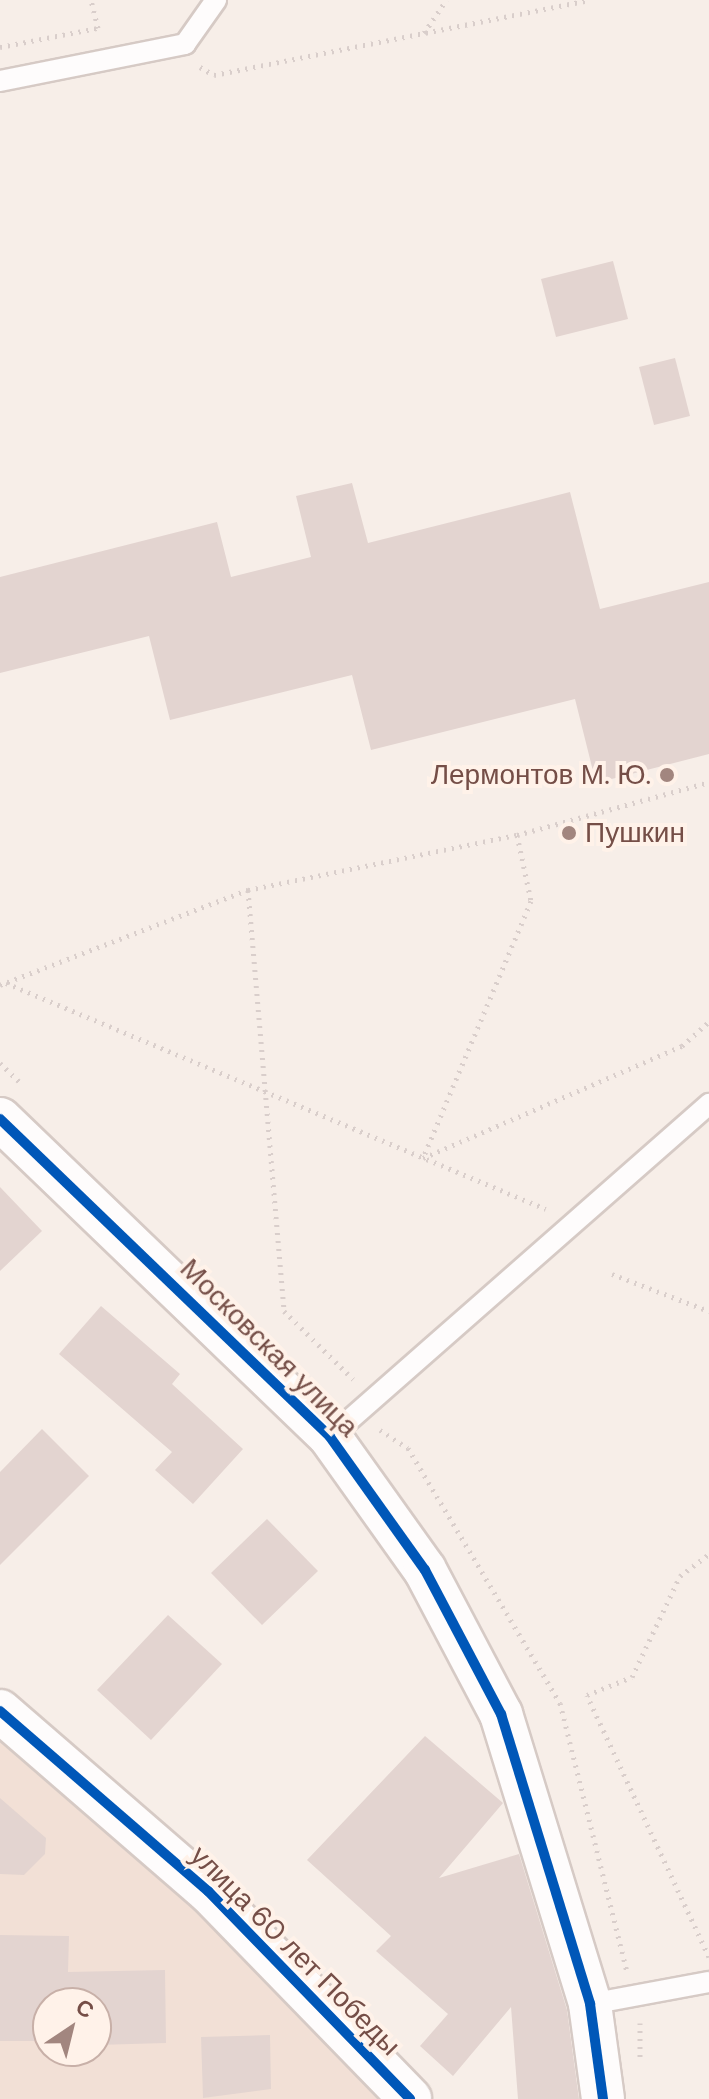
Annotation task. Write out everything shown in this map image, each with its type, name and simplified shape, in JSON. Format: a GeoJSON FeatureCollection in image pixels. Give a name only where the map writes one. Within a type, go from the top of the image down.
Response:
{"type":"FeatureCollection","features":[{"type":"Feature","properties":{"kind":"street","name":"Московская улица"},"geometry":{"type":"LineString","coordinates":[[0,1119],[330,1437],[425,1570],[501,1714],[590,2004],[603,2099]]}},
{"type":"Feature","properties":{"kind":"street","name":"улица 60 лет Победы"},"geometry":{"type":"LineString","coordinates":[[0,1711],[208,1891],[410,2099]]}},
{"type":"Feature","properties":{"kind":"lane"},"geometry":{"type":"LineString","coordinates":[[0,81],[185,44],[216,0]]}},
{"type":"Feature","properties":{"kind":"lane"},"geometry":{"type":"LineString","coordinates":[[330,1437],[709,1104]]}},
{"type":"Feature","properties":{"kind":"lane"},"geometry":{"type":"LineString","coordinates":[[590,2004],[709,1982]]}},
{"type":"Feature","properties":{"kind":"path"},"geometry":{"type":"LineString","coordinates":[[0,47],[98,28],[91,0]]}},
{"type":"Feature","properties":{"kind":"path"},"geometry":{"type":"LineString","coordinates":[[424,34],[446,0]]}},
{"type":"Feature","properties":{"kind":"path"},"geometry":{"type":"LineString","coordinates":[[193,64],[214,75],[590,0]]}},
{"type":"Feature","properties":{"kind":"path"},"geometry":{"type":"LineString","coordinates":[[3,984],[248,890],[517,835],[709,782]]}},
{"type":"Feature","properties":{"kind":"path"},"geometry":{"type":"LineString","coordinates":[[423,1158],[531,901],[517,835]]}},
{"type":"Feature","properties":{"kind":"path"},"geometry":{"type":"LineString","coordinates":[[248,890],[262,1090],[284,1311],[374,1399]]}},
{"type":"Feature","properties":{"kind":"path"},"geometry":{"type":"LineString","coordinates":[[3,984],[577,1222]]}},
{"type":"Feature","properties":{"kind":"path"},"geometry":{"type":"LineString","coordinates":[[423,1158],[682,1046],[709,1022]]}},
{"type":"Feature","properties":{"kind":"path"},"geometry":{"type":"LineString","coordinates":[[612,1274],[709,1311]]}},
{"type":"Feature","properties":{"kind":"path"},"geometry":{"type":"LineString","coordinates":[[709,1554],[680,1576],[632,1677],[587,1695],[709,1958]]}},
{"type":"Feature","properties":{"kind":"shaded area"},"geometry":{"type":"Polygon","coordinates":[[[0,1734],[207,1922],[392,2099],[0,2099],[0,1734]]]}},
{"type":"Feature","properties":{"kind":"building"},"geometry":{"type":"Polygon","coordinates":[[[613,261],[628,319],[556,337],[541,279],[613,261]]]}},
{"type":"Feature","properties":{"kind":"building"},"geometry":{"type":"Polygon","coordinates":[[[675,358],[690,416],[654,425],[639,367],[675,358]]]}},
{"type":"Feature","properties":{"kind":"building"},"geometry":{"type":"Polygon","coordinates":[[[352,483],[368,543],[570,492],[600,609],[709,582],[709,754],[596,783],[575,699],[371,750],[352,675],[170,720],[149,636],[0,673],[0,577],[217,522],[231,577],[311,557],[296,496],[352,483]]]}},
{"type":"Feature","properties":{"kind":"building"},"geometry":{"type":"Polygon","coordinates":[[[0,1187],[42,1231],[0,1271],[0,1187]]]}},
{"type":"Feature","properties":{"kind":"building"},"geometry":{"type":"Polygon","coordinates":[[[101,1306],[180,1374],[172,1384],[243,1449],[193,1504],[155,1470],[172,1452],[59,1354],[101,1306]]]}},
{"type":"Feature","properties":{"kind":"building"},"geometry":{"type":"Polygon","coordinates":[[[42,1429],[89,1476],[0,1565],[0,1472],[42,1429]]]}},
{"type":"Feature","properties":{"kind":"building"},"geometry":{"type":"Polygon","coordinates":[[[267,1519],[318,1571],[262,1625],[211,1573],[267,1519]]]}},
{"type":"Feature","properties":{"kind":"building"},"geometry":{"type":"Polygon","coordinates":[[[168,1615],[222,1664],[151,1740],[97,1690],[168,1615]]]}},
{"type":"Feature","properties":{"kind":"building"},"geometry":{"type":"Polygon","coordinates":[[[425,1736],[503,1803],[439,1878],[519,1854],[567,2010],[579,2099],[518,2099],[511,2007],[453,2076],[420,2046],[448,2014],[376,1951],[391,1936],[307,1860],[425,1736]]]}},
{"type":"Feature","properties":{"kind":"building"},"geometry":{"type":"Polygon","coordinates":[[[0,1798],[46,1838],[45,1854],[24,1875],[0,1874],[0,1798]]]}},
{"type":"Feature","properties":{"kind":"building"},"geometry":{"type":"Polygon","coordinates":[[[0,1935],[69,1936],[68,1972],[165,1970],[166,2043],[112,2045],[112,1987],[32,1987],[32,2041],[0,2041],[0,1935]]]}},
{"type":"Feature","properties":{"kind":"building"},"geometry":{"type":"Polygon","coordinates":[[[270,2035],[271,2089],[203,2098],[201,2037],[270,2035]]]}},
{"type":"Feature","properties":{"kind":"cycle path"},"geometry":{"type":"LineString","coordinates":[[0,1119],[330,1437],[425,1570],[501,1714],[590,2004],[603,2099]]}},
{"type":"Feature","properties":{"kind":"cycle path"},"geometry":{"type":"LineString","coordinates":[[0,1711],[208,1891],[410,2099]]}},
{"type":"Feature","properties":{"kind":"place","name":"Лермонтов М. Ю."},"geometry":{"type":"Point","coordinates":[667,775]}},
{"type":"Feature","properties":{"kind":"place","name":"Пушкин"},"geometry":{"type":"Point","coordinates":[569,833]}}]}
